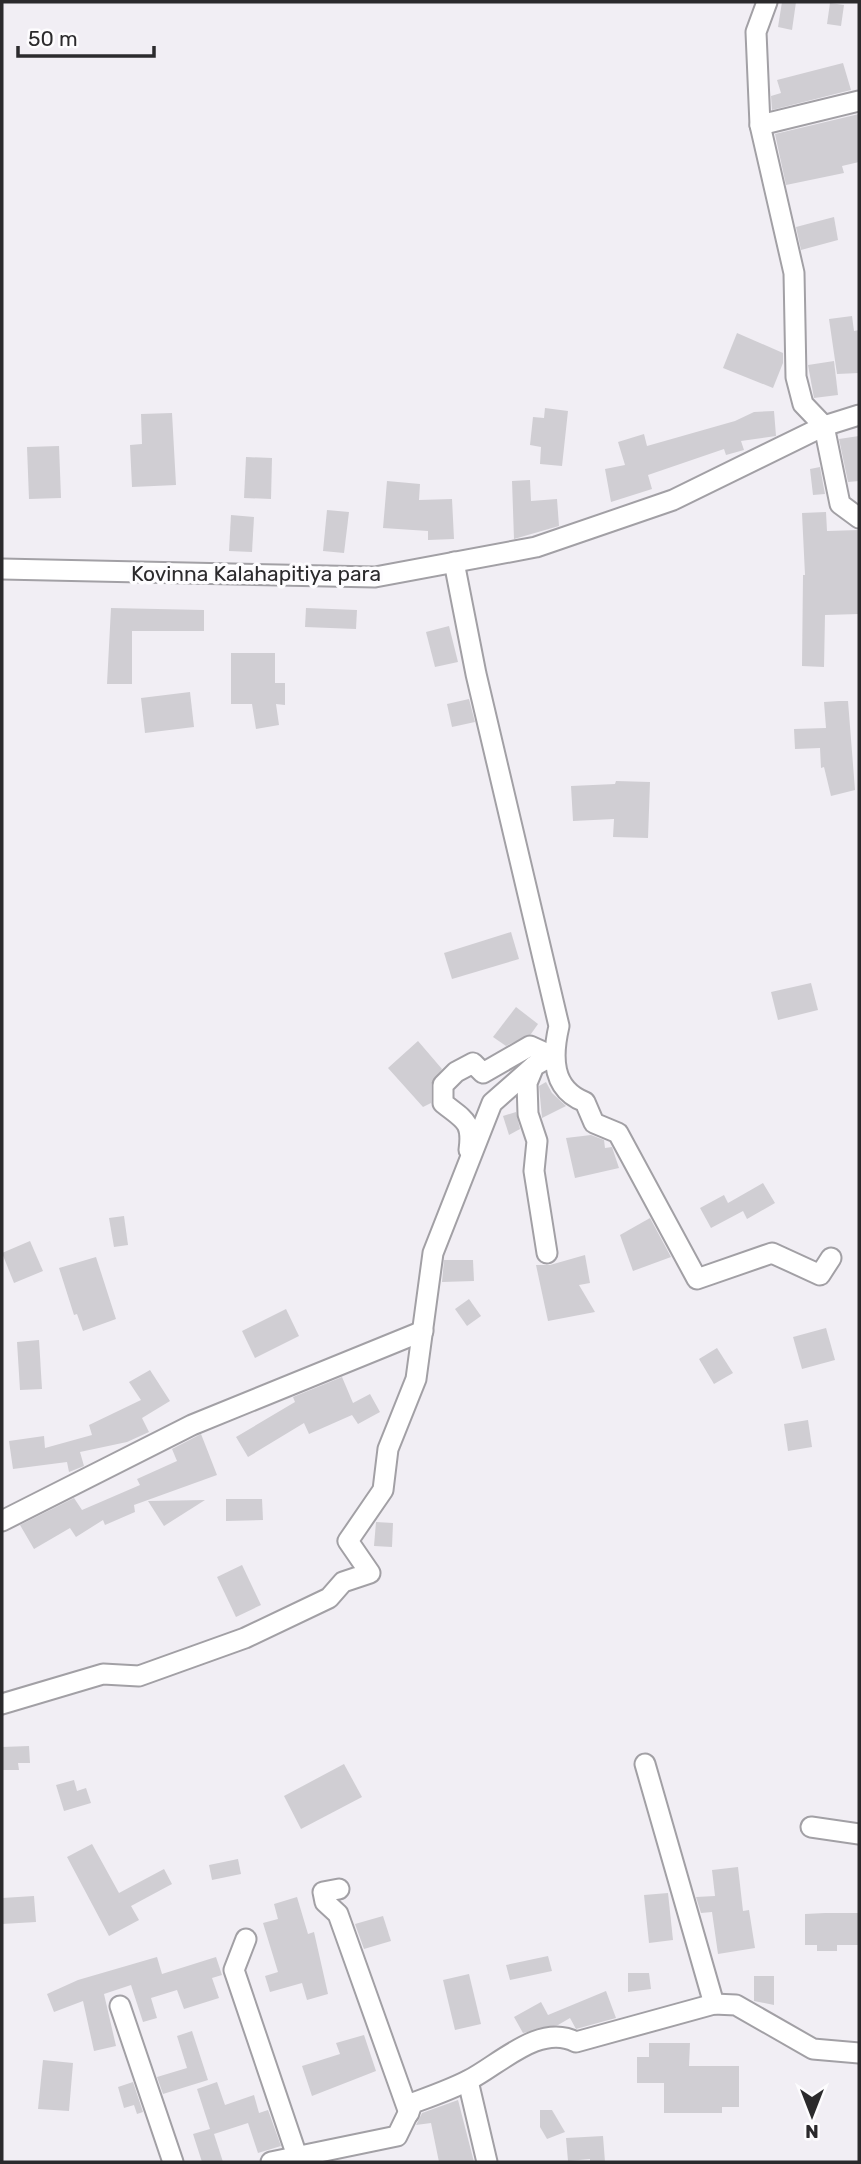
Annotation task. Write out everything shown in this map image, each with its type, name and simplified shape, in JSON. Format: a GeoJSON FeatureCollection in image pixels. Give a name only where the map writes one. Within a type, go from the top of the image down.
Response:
{"type":"FeatureCollection","features":[{"type":"Feature","properties":{"kind":"street"},"geometry":{"type":"LineString","coordinates":[[767,2],[756,32],[760,125],[794,273],[796,377],[803,404],[824,426],[840,504],[859,518]]}},
{"type":"Feature","properties":{"kind":"street"},"geometry":{"type":"LineString","coordinates":[[760,125],[859,101]]}},
{"type":"Feature","properties":{"kind":"street","name":"Kovinna Kalahapitiya para"},"geometry":{"type":"LineString","coordinates":[[2,569],[375,577],[536,547],[673,500],[824,426],[859,415]]}},
{"type":"Feature","properties":{"kind":"street"},"geometry":{"type":"LineString","coordinates":[[454,562],[476,674],[559,1026],[552,1056],[559,1075],[573,1097],[585,1102],[594,1123],[618,1133],[697,1279],[772,1253],[820,1275],[831,1258]]}},
{"type":"Feature","properties":{"kind":"street"},"geometry":{"type":"LineString","coordinates":[[466,1176],[471,1133],[468,1123],[443,1103],[443,1085],[456,1072],[473,1063],[483,1073],[530,1046],[552,1056]]}},
{"type":"Feature","properties":{"kind":"street"},"geometry":{"type":"LineString","coordinates":[[2,1703],[103,1675],[139,1676],[233,1642],[329,1598],[343,1582],[370,1573],[348,1541],[383,1490],[388,1448],[416,1378],[433,1252],[466,1176],[492,1104],[534,1066],[552,1056]]}},
{"type":"Feature","properties":{"kind":"street"},"geometry":{"type":"LineString","coordinates":[[534,1066],[527,1083],[528,1114],[537,1141],[534,1171],[547,1253]]}},
{"type":"Feature","properties":{"kind":"street"},"geometry":{"type":"LineString","coordinates":[[2,1521],[192,1424],[422,1331]]}},
{"type":"Feature","properties":{"kind":"street"},"geometry":{"type":"LineString","coordinates":[[645,1765],[715,2004]]}},
{"type":"Feature","properties":{"kind":"street"},"geometry":{"type":"LineString","coordinates":[[811,1827],[859,1834]]}},
{"type":"Feature","properties":{"kind":"street"},"geometry":{"type":"LineString","coordinates":[[339,1889],[323,1892],[325,1902],[338,1914],[409,2113]]}},
{"type":"Feature","properties":{"kind":"street"},"geometry":{"type":"LineString","coordinates":[[246,1939],[234,1970],[298,2159]]}},
{"type":"Feature","properties":{"kind":"street"},"geometry":{"type":"LineString","coordinates":[[271,2162],[298,2159],[397,2136],[413,2103],[468,2081],[533,2041],[564,2035],[576,2042],[715,2004],[736,2005],[813,2049],[859,2053]]}},
{"type":"Feature","properties":{"kind":"street"},"geometry":{"type":"LineString","coordinates":[[120,2006],[173,2162]]}},
{"type":"Feature","properties":{"kind":"street"},"geometry":{"type":"LineString","coordinates":[[468,2081],[487,2162]]}},
{"type":"Feature","properties":{"kind":"building"},"geometry":{"type":"Polygon","coordinates":[[[782,2],[796,2],[792,30],[778,27],[782,2]]]}},
{"type":"Feature","properties":{"kind":"building"},"geometry":{"type":"Polygon","coordinates":[[[830,3],[844,5],[841,26],[827,24],[830,3]]]}},
{"type":"Feature","properties":{"kind":"building"},"geometry":{"type":"Polygon","coordinates":[[[843,63],[851,90],[772,110],[771,96],[781,93],[777,80],[843,63]]]}},
{"type":"Feature","properties":{"kind":"building"},"geometry":{"type":"Polygon","coordinates":[[[859,114],[859,162],[842,166],[844,173],[786,185],[775,134],[859,114]]]}},
{"type":"Feature","properties":{"kind":"building"},"geometry":{"type":"Polygon","coordinates":[[[834,217],[838,240],[801,250],[796,227],[834,217]]]}},
{"type":"Feature","properties":{"kind":"building"},"geometry":{"type":"Polygon","coordinates":[[[852,316],[854,331],[859,330],[859,373],[837,374],[829,319],[852,316]]]}},
{"type":"Feature","properties":{"kind":"building"},"geometry":{"type":"Polygon","coordinates":[[[737,333],[783,353],[783,363],[773,388],[723,368],[737,333]]]}},
{"type":"Feature","properties":{"kind":"building"},"geometry":{"type":"Polygon","coordinates":[[[834,361],[838,395],[814,398],[808,365],[834,361]]]}},
{"type":"Feature","properties":{"kind":"building"},"geometry":{"type":"Polygon","coordinates":[[[545,408],[568,411],[562,466],[540,464],[541,447],[530,445],[533,417],[544,418],[545,408]]]}},
{"type":"Feature","properties":{"kind":"building"},"geometry":{"type":"Polygon","coordinates":[[[774,411],[776,436],[741,441],[744,450],[726,455],[724,449],[648,475],[652,489],[611,502],[605,469],[625,465],[618,442],[644,434],[647,446],[735,421],[754,412],[774,411]]]}},
{"type":"Feature","properties":{"kind":"building"},"geometry":{"type":"Polygon","coordinates":[[[172,413],[176,485],[132,487],[130,445],[142,444],[141,414],[172,413]]]}},
{"type":"Feature","properties":{"kind":"building"},"geometry":{"type":"Polygon","coordinates":[[[859,436],[859,481],[848,482],[839,439],[859,436]]]}},
{"type":"Feature","properties":{"kind":"building"},"geometry":{"type":"Polygon","coordinates":[[[59,446],[61,498],[29,499],[27,447],[59,446]]]}},
{"type":"Feature","properties":{"kind":"building"},"geometry":{"type":"Polygon","coordinates":[[[246,457],[272,458],[271,499],[244,498],[246,457]]]}},
{"type":"Feature","properties":{"kind":"building"},"geometry":{"type":"Polygon","coordinates":[[[820,467],[825,494],[813,495],[810,469],[820,467]]]}},
{"type":"Feature","properties":{"kind":"building"},"geometry":{"type":"Polygon","coordinates":[[[530,480],[531,501],[557,499],[559,526],[514,539],[512,481],[530,480]]]}},
{"type":"Feature","properties":{"kind":"building"},"geometry":{"type":"Polygon","coordinates":[[[387,481],[420,484],[419,500],[452,499],[454,539],[428,540],[428,531],[383,528],[387,481]]]}},
{"type":"Feature","properties":{"kind":"building"},"geometry":{"type":"Polygon","coordinates":[[[327,510],[349,512],[344,553],[323,551],[327,510]]]}},
{"type":"Feature","properties":{"kind":"building"},"geometry":{"type":"Polygon","coordinates":[[[826,512],[827,531],[859,530],[859,614],[825,615],[824,667],[802,666],[805,575],[802,513],[826,512]]]}},
{"type":"Feature","properties":{"kind":"building"},"geometry":{"type":"Polygon","coordinates":[[[231,515],[254,517],[252,552],[229,551],[231,515]]]}},
{"type":"Feature","properties":{"kind":"building"},"geometry":{"type":"Polygon","coordinates":[[[111,608],[204,610],[204,631],[132,631],[132,684],[107,684],[111,608]]]}},
{"type":"Feature","properties":{"kind":"building"},"geometry":{"type":"Polygon","coordinates":[[[306,608],[357,610],[356,629],[305,627],[306,608]]]}},
{"type":"Feature","properties":{"kind":"building"},"geometry":{"type":"Polygon","coordinates":[[[449,626],[458,662],[435,667],[426,632],[449,626]]]}},
{"type":"Feature","properties":{"kind":"building"},"geometry":{"type":"Polygon","coordinates":[[[231,653],[275,653],[275,683],[285,683],[285,705],[276,704],[279,725],[256,729],[252,704],[231,704],[231,653]]]}},
{"type":"Feature","properties":{"kind":"building"},"geometry":{"type":"Polygon","coordinates":[[[190,692],[194,727],[145,733],[141,698],[190,692]]]}},
{"type":"Feature","properties":{"kind":"building"},"geometry":{"type":"Polygon","coordinates":[[[469,699],[475,722],[452,727],[447,704],[469,699]]]}},
{"type":"Feature","properties":{"kind":"building"},"geometry":{"type":"Polygon","coordinates":[[[848,701],[855,790],[831,796],[824,767],[821,768],[820,748],[795,749],[794,729],[826,728],[824,702],[848,701]]]}},
{"type":"Feature","properties":{"kind":"building"},"geometry":{"type":"Polygon","coordinates":[[[616,781],[650,782],[648,838],[613,837],[614,819],[573,821],[571,786],[615,784],[616,781]]]}},
{"type":"Feature","properties":{"kind":"building"},"geometry":{"type":"Polygon","coordinates":[[[511,932],[519,959],[452,979],[444,953],[511,932]]]}},
{"type":"Feature","properties":{"kind":"building"},"geometry":{"type":"Polygon","coordinates":[[[811,983],[818,1010],[778,1020],[771,992],[811,983]]]}},
{"type":"Feature","properties":{"kind":"building"},"geometry":{"type":"Polygon","coordinates":[[[516,1007],[538,1024],[531,1034],[506,1046],[493,1037],[516,1007]]]}},
{"type":"Feature","properties":{"kind":"building"},"geometry":{"type":"Polygon","coordinates":[[[418,1041],[442,1069],[431,1084],[431,1103],[423,1107],[388,1068],[418,1041]]]}},
{"type":"Feature","properties":{"kind":"building"},"geometry":{"type":"Polygon","coordinates":[[[546,1082],[552,1093],[566,1106],[542,1118],[539,1086],[546,1082]]]}},
{"type":"Feature","properties":{"kind":"building"},"geometry":{"type":"Polygon","coordinates":[[[516,1112],[520,1129],[509,1135],[503,1116],[516,1112]]]}},
{"type":"Feature","properties":{"kind":"building"},"geometry":{"type":"Polygon","coordinates":[[[591,1135],[604,1140],[605,1148],[612,1147],[619,1168],[575,1178],[566,1138],[591,1135]]]}},
{"type":"Feature","properties":{"kind":"building"},"geometry":{"type":"Polygon","coordinates":[[[763,1183],[775,1203],[747,1219],[743,1211],[711,1228],[700,1208],[724,1195],[728,1203],[763,1183]]]}},
{"type":"Feature","properties":{"kind":"building"},"geometry":{"type":"Polygon","coordinates":[[[124,1216],[128,1245],[114,1247],[109,1218],[124,1216]]]}},
{"type":"Feature","properties":{"kind":"building"},"geometry":{"type":"Polygon","coordinates":[[[650,1218],[671,1257],[633,1271],[620,1235],[650,1218]]]}},
{"type":"Feature","properties":{"kind":"building"},"geometry":{"type":"Polygon","coordinates":[[[30,1241],[43,1271],[14,1283],[2,1253],[30,1241]]]}},
{"type":"Feature","properties":{"kind":"building"},"geometry":{"type":"Polygon","coordinates":[[[585,1255],[590,1283],[579,1285],[595,1312],[548,1321],[536,1265],[550,1265],[585,1255]]]}},
{"type":"Feature","properties":{"kind":"building"},"geometry":{"type":"Polygon","coordinates":[[[96,1257],[116,1319],[83,1331],[77,1314],[74,1315],[59,1268],[96,1257]]]}},
{"type":"Feature","properties":{"kind":"building"},"geometry":{"type":"Polygon","coordinates":[[[444,1260],[473,1260],[474,1281],[442,1282],[444,1260]]]}},
{"type":"Feature","properties":{"kind":"building"},"geometry":{"type":"Polygon","coordinates":[[[469,1299],[481,1316],[467,1326],[455,1309],[469,1299]]]}},
{"type":"Feature","properties":{"kind":"building"},"geometry":{"type":"Polygon","coordinates":[[[286,1309],[299,1336],[255,1358],[242,1331],[286,1309]]]}},
{"type":"Feature","properties":{"kind":"building"},"geometry":{"type":"Polygon","coordinates":[[[826,1328],[835,1360],[802,1369],[793,1337],[826,1328]]]}},
{"type":"Feature","properties":{"kind":"building"},"geometry":{"type":"Polygon","coordinates":[[[39,1340],[42,1389],[20,1390],[17,1342],[39,1340]]]}},
{"type":"Feature","properties":{"kind":"building"},"geometry":{"type":"Polygon","coordinates":[[[717,1348],[733,1373],[714,1384],[699,1359],[717,1348]]]}},
{"type":"Feature","properties":{"kind":"building"},"geometry":{"type":"Polygon","coordinates":[[[150,1370],[170,1401],[142,1418],[149,1432],[127,1442],[80,1452],[84,1466],[69,1472],[67,1462],[13,1469],[9,1441],[44,1436],[45,1448],[92,1435],[89,1425],[141,1400],[129,1382],[150,1370]]]}},
{"type":"Feature","properties":{"kind":"building"},"geometry":{"type":"Polygon","coordinates":[[[342,1377],[353,1403],[370,1394],[380,1412],[358,1424],[352,1415],[309,1434],[304,1423],[248,1457],[236,1437],[295,1402],[293,1397],[342,1377]]]}},
{"type":"Feature","properties":{"kind":"building"},"geometry":{"type":"Polygon","coordinates":[[[808,1420],[812,1447],[788,1451],[784,1424],[808,1420]]]}},
{"type":"Feature","properties":{"kind":"building"},"geometry":{"type":"Polygon","coordinates":[[[201,1434],[217,1475],[134,1505],[135,1512],[105,1525],[103,1520],[76,1537],[70,1528],[34,1549],[20,1525],[74,1498],[82,1510],[140,1485],[137,1479],[177,1461],[172,1449],[201,1434]]]}},
{"type":"Feature","properties":{"kind":"building"},"geometry":{"type":"Polygon","coordinates":[[[226,1499],[262,1499],[263,1520],[226,1521],[226,1499]]]}},
{"type":"Feature","properties":{"kind":"building"},"geometry":{"type":"Polygon","coordinates":[[[205,1500],[164,1526],[148,1501],[205,1500]]]}},
{"type":"Feature","properties":{"kind":"building"},"geometry":{"type":"Polygon","coordinates":[[[376,1522],[393,1523],[392,1547],[374,1546],[376,1522]]]}},
{"type":"Feature","properties":{"kind":"building"},"geometry":{"type":"Polygon","coordinates":[[[242,1565],[261,1605],[236,1617],[217,1577],[242,1565]]]}},
{"type":"Feature","properties":{"kind":"building"},"geometry":{"type":"Polygon","coordinates":[[[29,1746],[30,1763],[18,1763],[19,1770],[2,1770],[2,1747],[29,1746]]]}},
{"type":"Feature","properties":{"kind":"building"},"geometry":{"type":"Polygon","coordinates":[[[344,1764],[362,1797],[301,1829],[284,1796],[344,1764]]]}},
{"type":"Feature","properties":{"kind":"building"},"geometry":{"type":"Polygon","coordinates":[[[74,1780],[77,1791],[86,1788],[91,1803],[64,1811],[56,1785],[74,1780]]]}},
{"type":"Feature","properties":{"kind":"building"},"geometry":{"type":"Polygon","coordinates":[[[92,1844],[119,1893],[164,1869],[172,1884],[131,1906],[139,1920],[109,1936],[67,1857],[92,1844]]]}},
{"type":"Feature","properties":{"kind":"building"},"geometry":{"type":"Polygon","coordinates":[[[238,1859],[241,1874],[212,1880],[209,1865],[238,1859]]]}},
{"type":"Feature","properties":{"kind":"building"},"geometry":{"type":"Polygon","coordinates":[[[738,1867],[743,1911],[749,1910],[755,1948],[718,1954],[712,1912],[701,1913],[696,1897],[715,1896],[712,1870],[738,1867]]]}},
{"type":"Feature","properties":{"kind":"building"},"geometry":{"type":"Polygon","coordinates":[[[668,1893],[673,1940],[649,1943],[644,1895],[668,1893]]]}},
{"type":"Feature","properties":{"kind":"building"},"geometry":{"type":"Polygon","coordinates":[[[34,1896],[36,1922],[2,1924],[2,1898],[34,1896]]]}},
{"type":"Feature","properties":{"kind":"building"},"geometry":{"type":"Polygon","coordinates":[[[297,1897],[308,1934],[314,1932],[328,1994],[307,2000],[302,1983],[270,1992],[265,1976],[278,1972],[263,1923],[278,1919],[274,1904],[297,1897]]]}},
{"type":"Feature","properties":{"kind":"building"},"geometry":{"type":"Polygon","coordinates":[[[859,1913],[859,1945],[837,1945],[837,1951],[817,1951],[817,1945],[805,1945],[805,1914],[859,1913]]]}},
{"type":"Feature","properties":{"kind":"building"},"geometry":{"type":"Polygon","coordinates":[[[383,1916],[391,1941],[364,1949],[355,1924],[383,1916]]]}},
{"type":"Feature","properties":{"kind":"building"},"geometry":{"type":"Polygon","coordinates":[[[548,1956],[552,1971],[510,1980],[506,1965],[548,1956]]]}},
{"type":"Feature","properties":{"kind":"building"},"geometry":{"type":"Polygon","coordinates":[[[157,1957],[162,1974],[216,1957],[222,1975],[212,1978],[219,1998],[184,2009],[177,1990],[151,1998],[157,2018],[143,2022],[131,1985],[104,1994],[116,2046],[94,2051],[83,2001],[54,2012],[47,1994],[78,1980],[157,1957]]]}},
{"type":"Feature","properties":{"kind":"building"},"geometry":{"type":"Polygon","coordinates":[[[628,1973],[649,1973],[651,1989],[628,1992],[628,1973]]]}},
{"type":"Feature","properties":{"kind":"building"},"geometry":{"type":"Polygon","coordinates":[[[469,1974],[481,2024],[455,2030],[443,1980],[469,1974]]]}},
{"type":"Feature","properties":{"kind":"building"},"geometry":{"type":"Polygon","coordinates":[[[754,1976],[774,1976],[774,2005],[754,2001],[754,1976]]]}},
{"type":"Feature","properties":{"kind":"building"},"geometry":{"type":"Polygon","coordinates":[[[606,1991],[616,2018],[576,2029],[570,2018],[558,2025],[523,2033],[514,2017],[541,2002],[548,2015],[606,1991]]]}},
{"type":"Feature","properties":{"kind":"building"},"geometry":{"type":"Polygon","coordinates":[[[192,2031],[208,2080],[163,2094],[157,2077],[187,2068],[177,2036],[192,2031]]]}},
{"type":"Feature","properties":{"kind":"building"},"geometry":{"type":"Polygon","coordinates":[[[364,2035],[376,2071],[312,2096],[302,2066],[340,2054],[336,2043],[364,2035]]]}},
{"type":"Feature","properties":{"kind":"building"},"geometry":{"type":"Polygon","coordinates":[[[649,2043],[690,2043],[689,2066],[739,2066],[739,2107],[722,2107],[722,2113],[664,2113],[664,2083],[637,2083],[637,2057],[649,2057],[649,2043]]]}},
{"type":"Feature","properties":{"kind":"building"},"geometry":{"type":"Polygon","coordinates":[[[43,2060],[73,2063],[69,2111],[38,2109],[43,2060]]]}},
{"type":"Feature","properties":{"kind":"building"},"geometry":{"type":"Polygon","coordinates":[[[133,2082],[143,2112],[137,2114],[134,2105],[124,2108],[118,2087],[133,2082]]]}},
{"type":"Feature","properties":{"kind":"building"},"geometry":{"type":"Polygon","coordinates":[[[217,2082],[225,2105],[254,2095],[259,2113],[268,2110],[281,2146],[258,2153],[248,2123],[214,2134],[223,2162],[202,2162],[193,2134],[210,2129],[197,2089],[217,2082]]]}},
{"type":"Feature","properties":{"kind":"building"},"geometry":{"type":"Polygon","coordinates":[[[458,2100],[474,2162],[439,2162],[431,2123],[416,2125],[422,2113],[458,2100]]]}},
{"type":"Feature","properties":{"kind":"building"},"geometry":{"type":"Polygon","coordinates":[[[540,2110],[552,2110],[565,2132],[547,2139],[540,2127],[540,2110]]]}},
{"type":"Feature","properties":{"kind":"building"},"geometry":{"type":"Polygon","coordinates":[[[603,2136],[605,2162],[590,2162],[590,2159],[568,2161],[566,2138],[603,2136]]]}}]}
